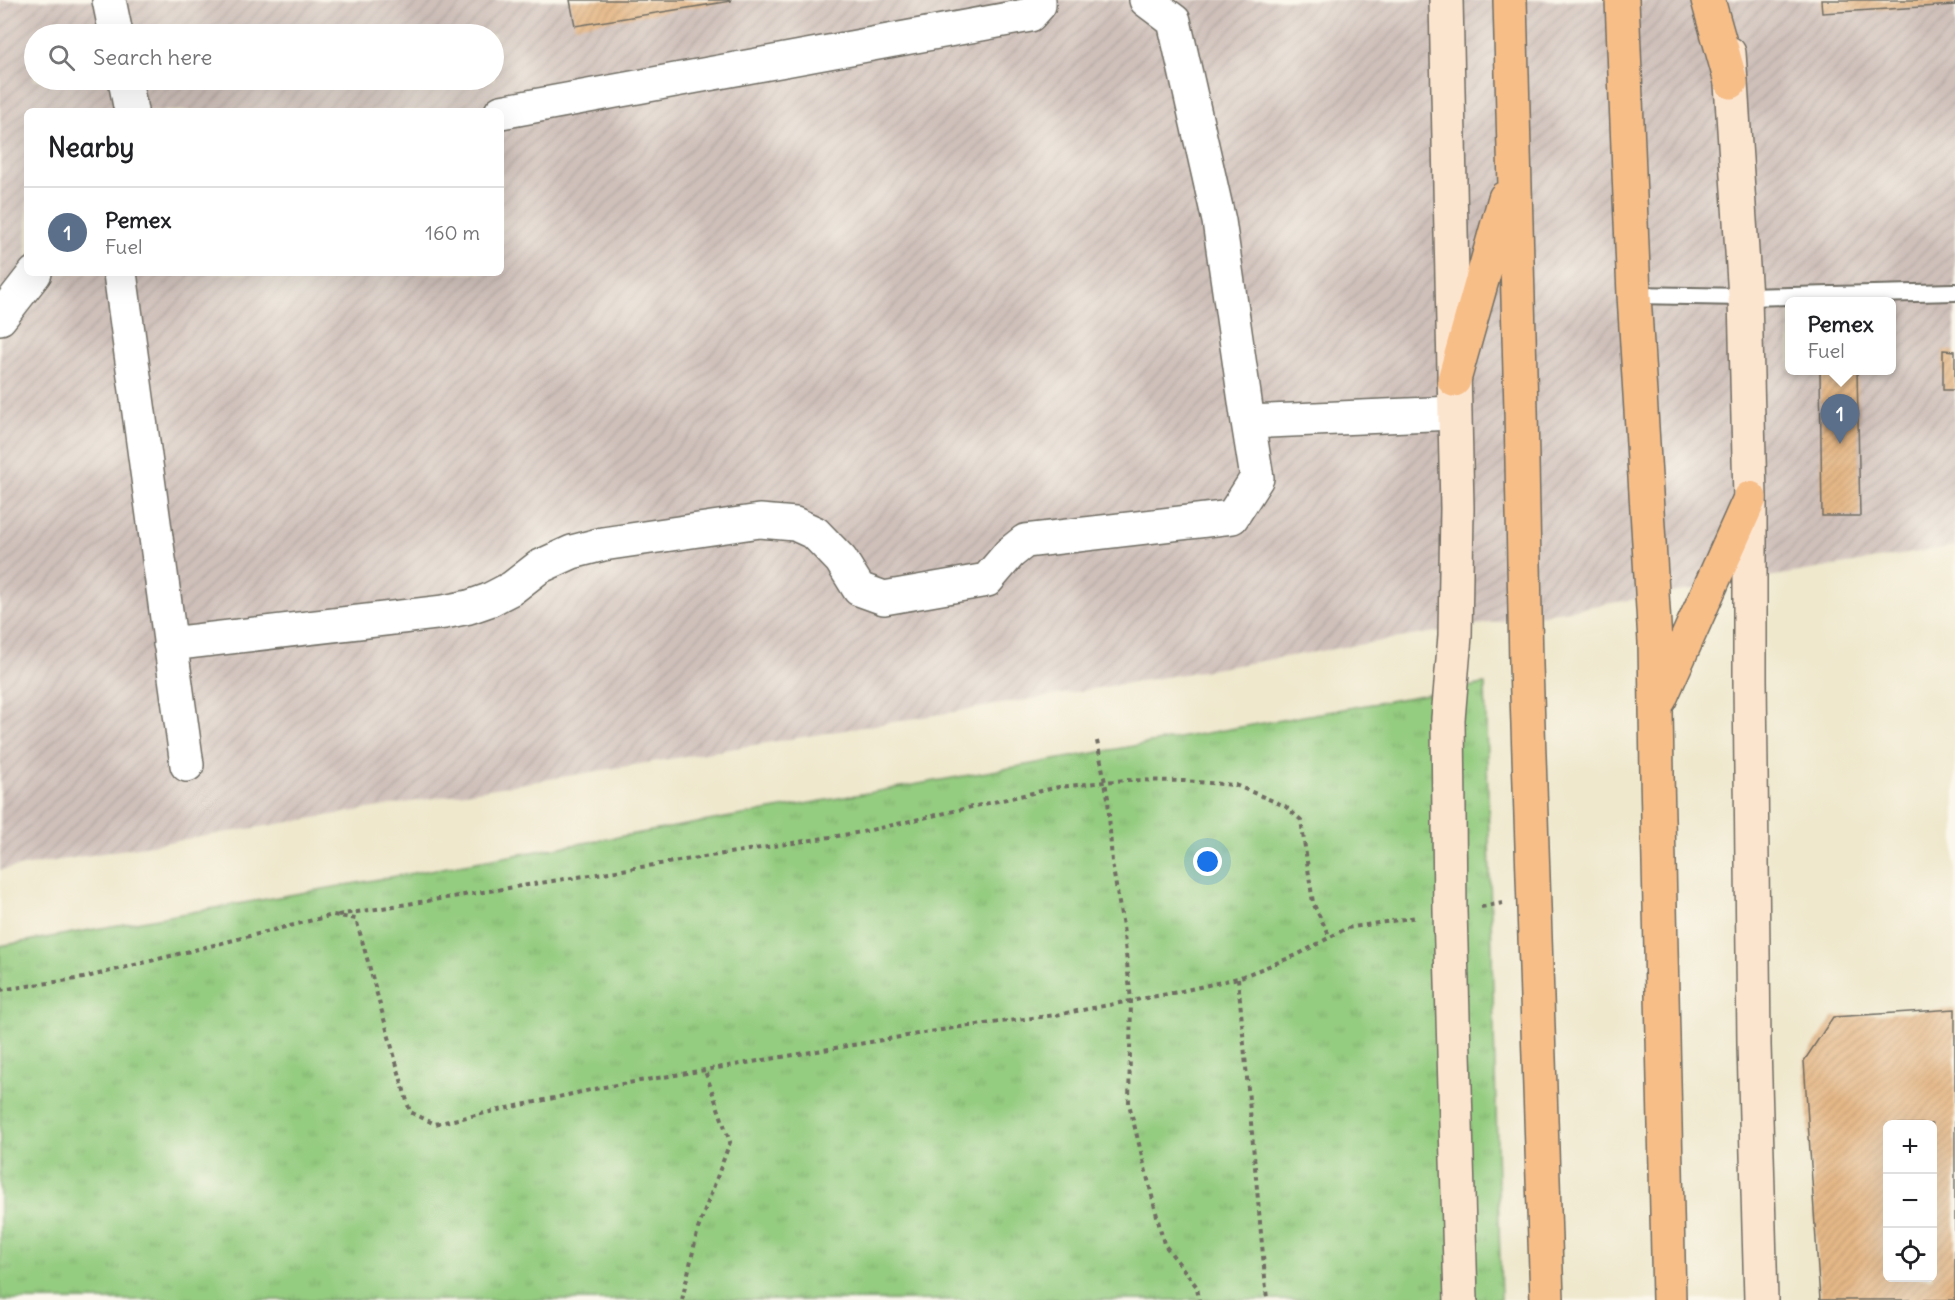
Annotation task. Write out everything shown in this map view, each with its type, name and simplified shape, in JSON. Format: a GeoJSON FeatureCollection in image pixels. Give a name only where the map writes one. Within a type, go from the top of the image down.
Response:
{"type":"FeatureCollection","features":[{"type":"Feature","properties":{"kind":"highway"},"geometry":{"type":"LineString","coordinates":[[1510,0],[1526,665],[1547,1300]]}},
{"type":"Feature","properties":{"kind":"highway"},"geometry":{"type":"LineString","coordinates":[[1622,0],[1634,295],[1656,642],[1669,1300]]}},
{"type":"Feature","properties":{"kind":"highway"},"geometry":{"type":"LineString","coordinates":[[1708,0],[1731,82]]}},
{"type":"Feature","properties":{"kind":"highway"},"geometry":{"type":"LineString","coordinates":[[1454,380],[1513,168]]}},
{"type":"Feature","properties":{"kind":"highway"},"geometry":{"type":"LineString","coordinates":[[1656,709],[1750,498]]}},
{"type":"Feature","properties":{"kind":"main road"},"geometry":{"type":"LineString","coordinates":[[1446,0],[1457,508],[1455,636],[1448,719],[1450,912],[1461,1300]]}},
{"type":"Feature","properties":{"kind":"main road"},"geometry":{"type":"LineString","coordinates":[[1724,0],[1745,297],[1750,498],[1754,1045],[1761,1300]]}},
{"type":"Feature","properties":{"kind":"street"},"geometry":{"type":"LineString","coordinates":[[109,0],[114,24]]}},
{"type":"Feature","properties":{"kind":"street"},"geometry":{"type":"LineString","coordinates":[[504,110],[1030,15],[1039,5],[1039,0]]}},
{"type":"Feature","properties":{"kind":"street"},"geometry":{"type":"LineString","coordinates":[[170,644],[460,609],[489,600],[512,588],[539,567],[572,552],[603,544],[760,521],[795,524],[814,533],[841,560],[859,589],[884,598],[987,580],[1010,553],[1025,541],[1232,518],[1257,478],[1219,220],[1174,21],[1146,0]]}},
{"type":"Feature","properties":{"kind":"street"},"geometry":{"type":"LineString","coordinates":[[127,90],[130,108]]}},
{"type":"Feature","properties":{"kind":"street"},"geometry":{"type":"LineString","coordinates":[[0,318],[33,276]]}},
{"type":"Feature","properties":{"kind":"street"},"geometry":{"type":"LineString","coordinates":[[120,276],[187,765]]}},
{"type":"Feature","properties":{"kind":"street"},"geometry":{"type":"LineString","coordinates":[[1248,422],[1454,413]]}},
{"type":"Feature","properties":{"kind":"lane"},"geometry":{"type":"LineString","coordinates":[[1634,295],[1745,297],[1955,292]]}},
{"type":"Feature","properties":{"kind":"path"},"geometry":{"type":"LineString","coordinates":[[1097,741],[1108,798],[1112,863],[1123,926],[1131,1000],[1129,1104],[1164,1244],[1197,1287],[1199,1300]]}},
{"type":"Feature","properties":{"kind":"path"},"geometry":{"type":"LineString","coordinates":[[0,990],[83,978],[333,915],[862,832],[1059,787],[1124,780],[1235,785],[1285,806],[1301,820],[1313,903],[1330,937]]}},
{"type":"Feature","properties":{"kind":"path"},"geometry":{"type":"LineString","coordinates":[[333,915],[356,919],[410,1112],[435,1124],[604,1087],[953,1028],[1056,1015],[1178,992],[1238,978],[1297,955],[1347,928],[1534,898]]}},
{"type":"Feature","properties":{"kind":"path"},"geometry":{"type":"LineString","coordinates":[[1238,978],[1267,1300]]}},
{"type":"Feature","properties":{"kind":"path"},"geometry":{"type":"LineString","coordinates":[[682,1300],[698,1229],[730,1142],[705,1071]]}},
{"type":"Feature","properties":{"kind":"shaded area"},"geometry":{"type":"Polygon","coordinates":[[[0,0],[1955,0],[1955,546],[0,870],[0,0]]]}},
{"type":"Feature","properties":{"kind":"green space"},"geometry":{"type":"Polygon","coordinates":[[[1485,684],[1501,1300],[0,1300],[0,946],[1485,684]]]}},
{"type":"Feature","properties":{"kind":"building"},"geometry":{"type":"Polygon","coordinates":[[[570,0],[731,0],[731,1],[575,26],[570,0]]]}},
{"type":"Feature","properties":{"kind":"building"},"geometry":{"type":"Polygon","coordinates":[[[1821,0],[1955,0],[1955,5],[1822,13],[1821,0]]]}},
{"type":"Feature","properties":{"kind":"building"},"geometry":{"type":"Polygon","coordinates":[[[1943,350],[1955,351],[1955,390],[1943,390],[1943,350]]]}},
{"type":"Feature","properties":{"kind":"building"},"geometry":{"type":"Polygon","coordinates":[[[1820,375],[1857,375],[1860,516],[1822,516],[1820,375]]]}},
{"type":"Feature","properties":{"kind":"building"},"geometry":{"type":"Polygon","coordinates":[[[1955,1009],[1955,1300],[1820,1300],[1804,1061],[1833,1017],[1955,1009]]]}},
{"type":"Feature","properties":{"kind":"place","name":"Pemex"},"geometry":{"type":"Point","coordinates":[1840,444]}}]}
